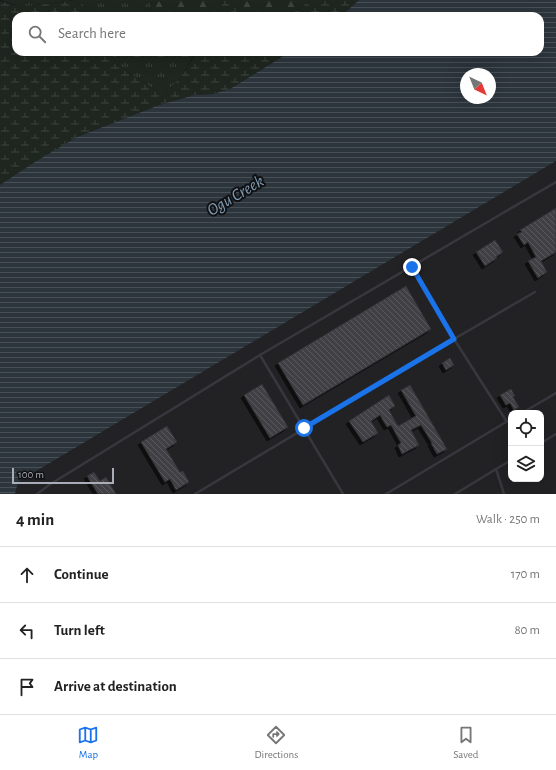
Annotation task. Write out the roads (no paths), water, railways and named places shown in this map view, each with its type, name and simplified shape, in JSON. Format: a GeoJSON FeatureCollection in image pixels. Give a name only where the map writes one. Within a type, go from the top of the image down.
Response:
{"type":"FeatureCollection","features":[{"type":"Feature","properties":{"kind":"lane"},"geometry":{"type":"LineString","coordinates":[[37,494],[48,485],[260,355],[556,182]]}},
{"type":"Feature","properties":{"kind":"lane"},"geometry":{"type":"LineString","coordinates":[[386,494],[506,422],[454,339],[412,267]]}},
{"type":"Feature","properties":{"kind":"lane"},"geometry":{"type":"LineString","coordinates":[[195,494],[535,292]]}},
{"type":"Feature","properties":{"kind":"lane"},"geometry":{"type":"LineString","coordinates":[[260,355],[343,494]]}},
{"type":"Feature","properties":{"kind":"lane"},"geometry":{"type":"LineString","coordinates":[[527,410],[556,393]]}},
{"type":"Feature","properties":{"kind":"lane"},"geometry":{"type":"LineString","coordinates":[[544,441],[556,434]]}},
{"type":"Feature","properties":{"kind":"lane"},"geometry":{"type":"LineString","coordinates":[[455,494],[508,462]]}},
{"type":"Feature","properties":{"kind":"lane"},"geometry":{"type":"LineString","coordinates":[[496,469],[504,494]]}},
{"type":"Feature","properties":{"kind":"water","name":"Ogu Creek"},"geometry":{"type":"Polygon","coordinates":[[[359,0],[556,0],[556,161],[18,482],[15,494],[0,494],[0,185],[77,137],[162,104],[195,95],[213,94],[230,89],[284,56],[544,56],[544,12],[346,12],[359,0]]]}}]}
